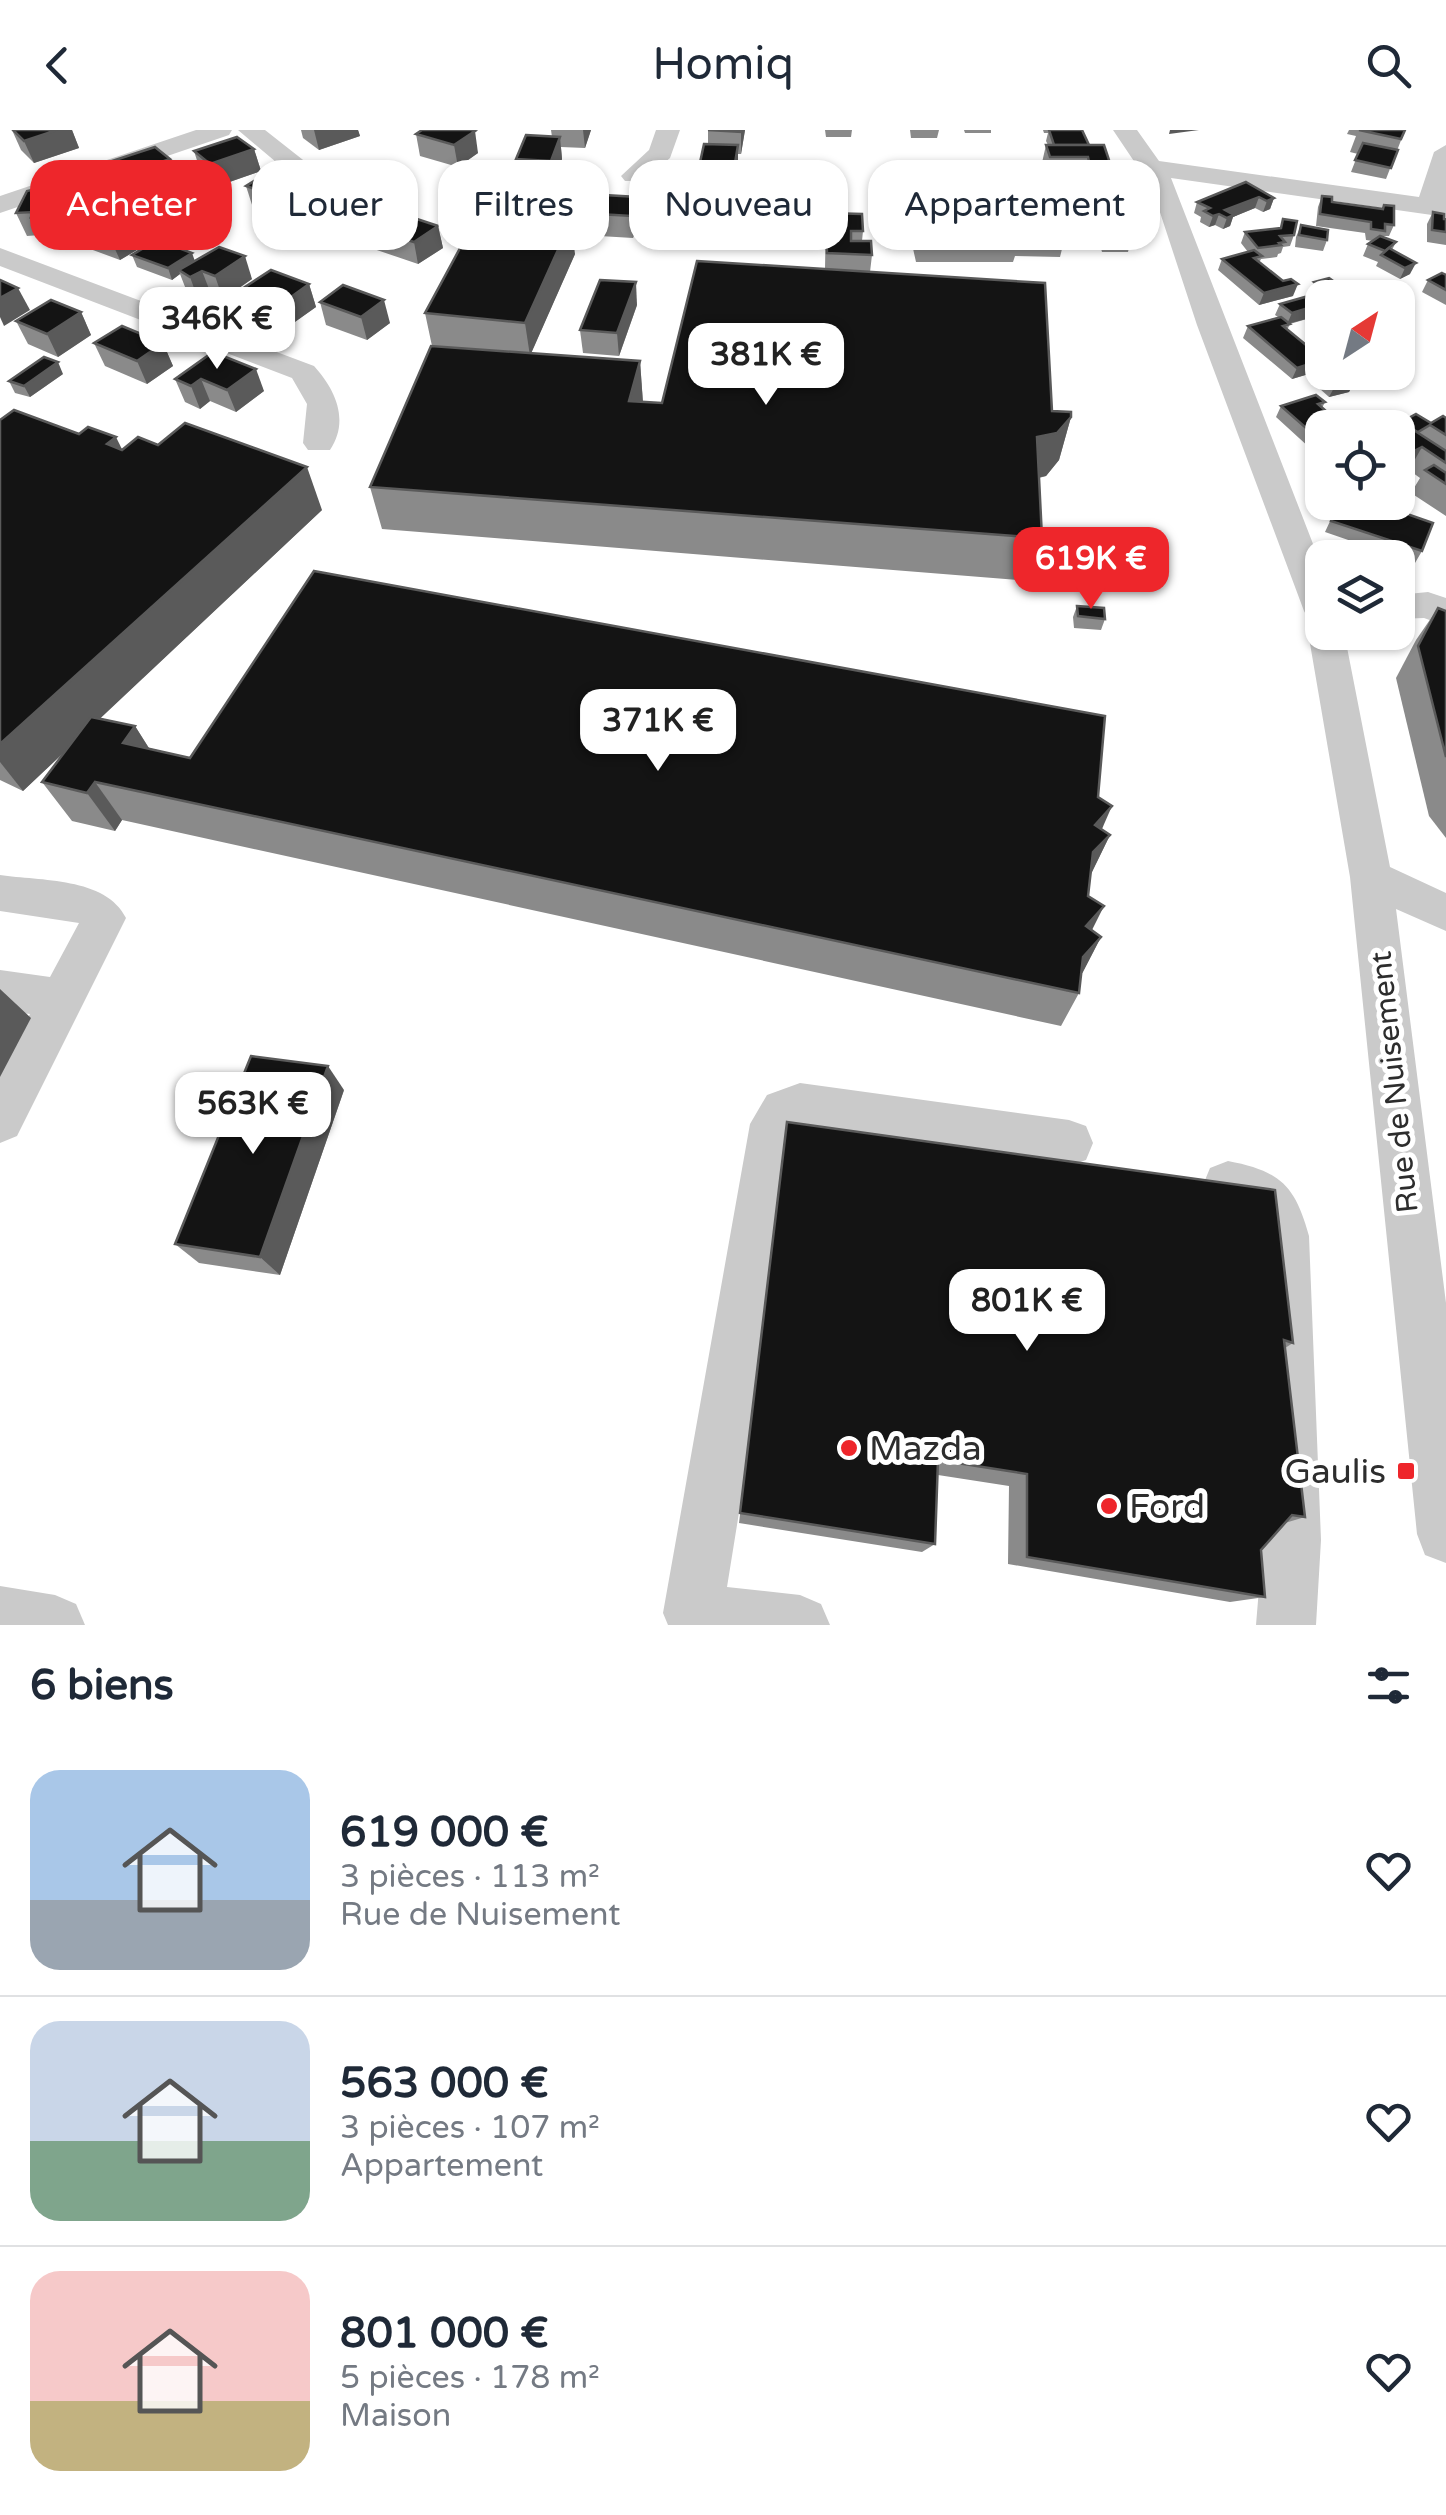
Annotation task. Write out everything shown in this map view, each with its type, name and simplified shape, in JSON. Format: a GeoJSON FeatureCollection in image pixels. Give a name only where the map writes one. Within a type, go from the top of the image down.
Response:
{"type":"FeatureCollection","features":[{"type":"Feature","properties":{"kind":"street"},"geometry":{"type":"LineString","coordinates":[[0,205],[220,130]]}},
{"type":"Feature","properties":{"kind":"street"},"geometry":{"type":"LineString","coordinates":[[250,130],[287,160]]}},
{"type":"Feature","properties":{"kind":"street"},"geometry":{"type":"LineString","coordinates":[[653,160],[662,153],[668,130]]}},
{"type":"Feature","properties":{"kind":"street"},"geometry":{"type":"LineString","coordinates":[[1125,130],[1146,160]]}},
{"type":"Feature","properties":{"kind":"street"},"geometry":{"type":"LineString","coordinates":[[1160,169],[1437,208],[1446,152]]}},
{"type":"Feature","properties":{"kind":"street"},"geometry":{"type":"LineString","coordinates":[[1160,180],[1305,568]]}},
{"type":"Feature","properties":{"kind":"street"},"geometry":{"type":"LineString","coordinates":[[0,256],[303,372],[320,390],[327,412],[319,443]]}},
{"type":"Feature","properties":{"kind":"street","name":"Rue de Nuisement"},"geometry":{"type":"LineString","coordinates":[[1329,650],[1371,877],[1446,1534]]}},
{"type":"Feature","properties":{"kind":"street"},"geometry":{"type":"LineString","coordinates":[[1371,877],[1446,913]]}},
{"type":"Feature","properties":{"kind":"street"},"geometry":{"type":"LineString","coordinates":[[0,892],[90,907],[104,918],[0,1120]]}},
{"type":"Feature","properties":{"kind":"street"},"geometry":{"type":"LineString","coordinates":[[0,990],[62,999]]}},
{"type":"Feature","properties":{"kind":"street"},"geometry":{"type":"LineString","coordinates":[[800,1625],[694,1613],[774,1124],[784,1111],[800,1105],[1069,1143]]}},
{"type":"Feature","properties":{"kind":"street"},"geometry":{"type":"LineString","coordinates":[[1173,1176],[1260,1191],[1277,1209],[1284,1236],[1292,1540],[1286,1625]]}},
{"type":"Feature","properties":{"kind":"street"},"geometry":{"type":"LineString","coordinates":[[0,1616],[56,1625]]}},
{"type":"Feature","properties":{"kind":"building"},"geometry":{"type":"Polygon","coordinates":[[[13,130],[57,130],[24,141],[13,130]]]}},
{"type":"Feature","properties":{"kind":"building"},"geometry":{"type":"Polygon","coordinates":[[[422,130],[475,131],[454,145],[416,134],[422,130]]]}},
{"type":"Feature","properties":{"kind":"building"},"geometry":{"type":"Polygon","coordinates":[[[1049,130],[1082,130],[1089,145],[1054,145],[1049,130]]]}},
{"type":"Feature","properties":{"kind":"building"},"geometry":{"type":"Polygon","coordinates":[[[1359,130],[1405,130],[1401,139],[1359,130]]]}},
{"type":"Feature","properties":{"kind":"building"},"geometry":{"type":"Polygon","coordinates":[[[526,135],[560,137],[551,160],[516,159],[526,135]]]}},
{"type":"Feature","properties":{"kind":"building"},"geometry":{"type":"Polygon","coordinates":[[[237,137],[254,149],[222,160],[205,160],[194,151],[237,137]]]}},
{"type":"Feature","properties":{"kind":"building"},"geometry":{"type":"Polygon","coordinates":[[[1363,143],[1398,150],[1391,168],[1355,160],[1363,143]]]}},
{"type":"Feature","properties":{"kind":"building"},"geometry":{"type":"Polygon","coordinates":[[[704,144],[738,145],[736,160],[701,160],[704,144]]]}},
{"type":"Feature","properties":{"kind":"building"},"geometry":{"type":"Polygon","coordinates":[[[1046,145],[1104,145],[1109,160],[1088,157],[1050,157],[1046,145]]]}},
{"type":"Feature","properties":{"kind":"building"},"geometry":{"type":"Polygon","coordinates":[[[155,147],[170,159],[167,160],[115,160],[155,147]]]}},
{"type":"Feature","properties":{"kind":"building"},"geometry":{"type":"Polygon","coordinates":[[[1246,182],[1274,198],[1267,201],[1259,197],[1225,210],[1234,215],[1227,218],[1213,216],[1204,211],[1210,208],[1197,202],[1246,182]]]}},
{"type":"Feature","properties":{"kind":"building"},"geometry":{"type":"Polygon","coordinates":[[[30,190],[30,212],[16,213],[30,190]]]}},
{"type":"Feature","properties":{"kind":"building"},"geometry":{"type":"Polygon","coordinates":[[[609,195],[629,197],[629,216],[609,215],[609,195]]]}},
{"type":"Feature","properties":{"kind":"building"},"geometry":{"type":"Polygon","coordinates":[[[1322,196],[1332,197],[1332,202],[1383,209],[1384,205],[1394,206],[1394,225],[1385,224],[1385,231],[1371,229],[1371,222],[1320,214],[1322,196]]]}},
{"type":"Feature","properties":{"kind":"building"},"geometry":{"type":"Polygon","coordinates":[[[1433,212],[1444,214],[1446,232],[1432,230],[1433,212]]]}},
{"type":"Feature","properties":{"kind":"building"},"geometry":{"type":"Polygon","coordinates":[[[848,214],[862,214],[863,231],[851,231],[851,241],[868,241],[872,255],[827,253],[848,250],[848,214]]]}},
{"type":"Feature","properties":{"kind":"building"},"geometry":{"type":"Polygon","coordinates":[[[418,219],[438,226],[418,239],[418,219]]]}},
{"type":"Feature","properties":{"kind":"building"},"geometry":{"type":"Polygon","coordinates":[[[1283,219],[1297,221],[1294,235],[1280,236],[1285,242],[1281,245],[1258,248],[1245,232],[1281,228],[1283,219]]]}},
{"type":"Feature","properties":{"kind":"building"},"geometry":{"type":"Polygon","coordinates":[[[1301,225],[1328,230],[1327,240],[1299,235],[1301,225]]]}},
{"type":"Feature","properties":{"kind":"building"},"geometry":{"type":"Polygon","coordinates":[[[1380,236],[1396,242],[1385,251],[1368,244],[1380,236]]]}},
{"type":"Feature","properties":{"kind":"building"},"geometry":{"type":"Polygon","coordinates":[[[1389,248],[1416,263],[1405,268],[1381,255],[1389,248]]]}},
{"type":"Feature","properties":{"kind":"building"},"geometry":{"type":"Polygon","coordinates":[[[140,250],[192,253],[168,268],[132,255],[140,250]]]}},
{"type":"Feature","properties":{"kind":"building"},"geometry":{"type":"Polygon","coordinates":[[[214,250],[245,256],[215,276],[202,271],[190,277],[179,270],[214,250]]]}},
{"type":"Feature","properties":{"kind":"building"},"geometry":{"type":"Polygon","coordinates":[[[459,250],[558,250],[525,323],[425,313],[459,250]]]}},
{"type":"Feature","properties":{"kind":"building"},"geometry":{"type":"Polygon","coordinates":[[[1254,250],[1262,256],[1254,258],[1283,281],[1291,279],[1298,284],[1264,293],[1222,259],[1254,250]]]}},
{"type":"Feature","properties":{"kind":"building"},"geometry":{"type":"Polygon","coordinates":[[[697,261],[1045,283],[1052,411],[1071,412],[1071,417],[1057,433],[1037,437],[1042,538],[370,487],[431,346],[640,361],[629,401],[662,403],[697,261]]]}},
{"type":"Feature","properties":{"kind":"building"},"geometry":{"type":"Polygon","coordinates":[[[271,270],[309,284],[284,302],[245,287],[271,270]]]}},
{"type":"Feature","properties":{"kind":"building"},"geometry":{"type":"Polygon","coordinates":[[[1446,275],[1446,290],[1428,280],[1446,275]]]}},
{"type":"Feature","properties":{"kind":"building"},"geometry":{"type":"Polygon","coordinates":[[[0,280],[18,288],[0,298],[0,280]]]}},
{"type":"Feature","properties":{"kind":"building"},"geometry":{"type":"Polygon","coordinates":[[[600,280],[636,282],[617,333],[580,330],[600,280]]]}},
{"type":"Feature","properties":{"kind":"building"},"geometry":{"type":"Polygon","coordinates":[[[343,285],[384,300],[361,317],[320,302],[343,285]]]}},
{"type":"Feature","properties":{"kind":"building"},"geometry":{"type":"Polygon","coordinates":[[[1305,297],[1305,309],[1292,313],[1280,304],[1305,297]]]}},
{"type":"Feature","properties":{"kind":"building"},"geometry":{"type":"Polygon","coordinates":[[[51,300],[81,312],[47,334],[16,321],[51,300]]]}},
{"type":"Feature","properties":{"kind":"building"},"geometry":{"type":"Polygon","coordinates":[[[1281,317],[1290,324],[1283,326],[1305,344],[1305,365],[1297,368],[1248,326],[1281,317]]]}},
{"type":"Feature","properties":{"kind":"building"},"geometry":{"type":"Polygon","coordinates":[[[122,326],[163,343],[137,361],[94,343],[122,326]]]}},
{"type":"Feature","properties":{"kind":"building"},"geometry":{"type":"Polygon","coordinates":[[[213,352],[256,369],[227,390],[201,379],[191,386],[175,379],[213,352]]]}},
{"type":"Feature","properties":{"kind":"building"},"geometry":{"type":"Polygon","coordinates":[[[44,357],[58,362],[24,386],[9,381],[44,357]]]}},
{"type":"Feature","properties":{"kind":"building"},"geometry":{"type":"Polygon","coordinates":[[[1316,395],[1325,402],[1318,404],[1325,410],[1305,410],[1305,427],[1281,406],[1316,395]]]}},
{"type":"Feature","properties":{"kind":"building"},"geometry":{"type":"Polygon","coordinates":[[[14,410],[79,434],[88,427],[116,437],[107,444],[122,450],[138,437],[158,445],[185,423],[307,467],[0,744],[0,420],[14,410]]]}},
{"type":"Feature","properties":{"kind":"building"},"geometry":{"type":"Polygon","coordinates":[[[1415,415],[1431,423],[1443,416],[1446,435],[1430,425],[1415,430],[1415,415]]]}},
{"type":"Feature","properties":{"kind":"building"},"geometry":{"type":"Polygon","coordinates":[[[1415,431],[1446,451],[1446,463],[1422,447],[1415,450],[1415,431]]]}},
{"type":"Feature","properties":{"kind":"building"},"geometry":{"type":"Polygon","coordinates":[[[1434,465],[1446,473],[1446,484],[1425,470],[1434,465]]]}},
{"type":"Feature","properties":{"kind":"building"},"geometry":{"type":"Polygon","coordinates":[[[1415,517],[1433,523],[1422,551],[1415,549],[1415,540],[1389,540],[1331,521],[1415,520],[1415,517]]]}},
{"type":"Feature","properties":{"kind":"building"},"geometry":{"type":"Polygon","coordinates":[[[314,571],[1105,716],[1098,797],[1112,806],[1095,825],[1110,835],[1093,852],[1088,896],[1104,906],[1086,926],[1101,937],[1083,957],[1079,993],[95,782],[87,793],[42,782],[91,717],[135,726],[123,743],[190,758],[314,571]]]}},
{"type":"Feature","properties":{"kind":"building"},"geometry":{"type":"Polygon","coordinates":[[[1077,606],[1104,608],[1105,619],[1078,616],[1077,606]]]}},
{"type":"Feature","properties":{"kind":"building"},"geometry":{"type":"Polygon","coordinates":[[[1438,608],[1446,611],[1446,757],[1418,646],[1438,608]]]}},
{"type":"Feature","properties":{"kind":"building"},"geometry":{"type":"Polygon","coordinates":[[[251,1056],[328,1066],[260,1257],[175,1244],[251,1056]]]}},
{"type":"Feature","properties":{"kind":"building"},"geometry":{"type":"Polygon","coordinates":[[[787,1122],[1275,1190],[1293,1343],[1284,1340],[1305,1517],[1292,1515],[1261,1550],[1265,1597],[1027,1557],[1027,1474],[938,1460],[935,1544],[740,1513],[787,1122]]]}},
{"type":"Feature","properties":{"kind":"place","name":"Mazda"},"geometry":{"type":"Point","coordinates":[849,1448]}},
{"type":"Feature","properties":{"kind":"place","name":"Gaulis"},"geometry":{"type":"Point","coordinates":[1406,1471]}},
{"type":"Feature","properties":{"kind":"place","name":"Ford"},"geometry":{"type":"Point","coordinates":[1109,1506]}}]}
